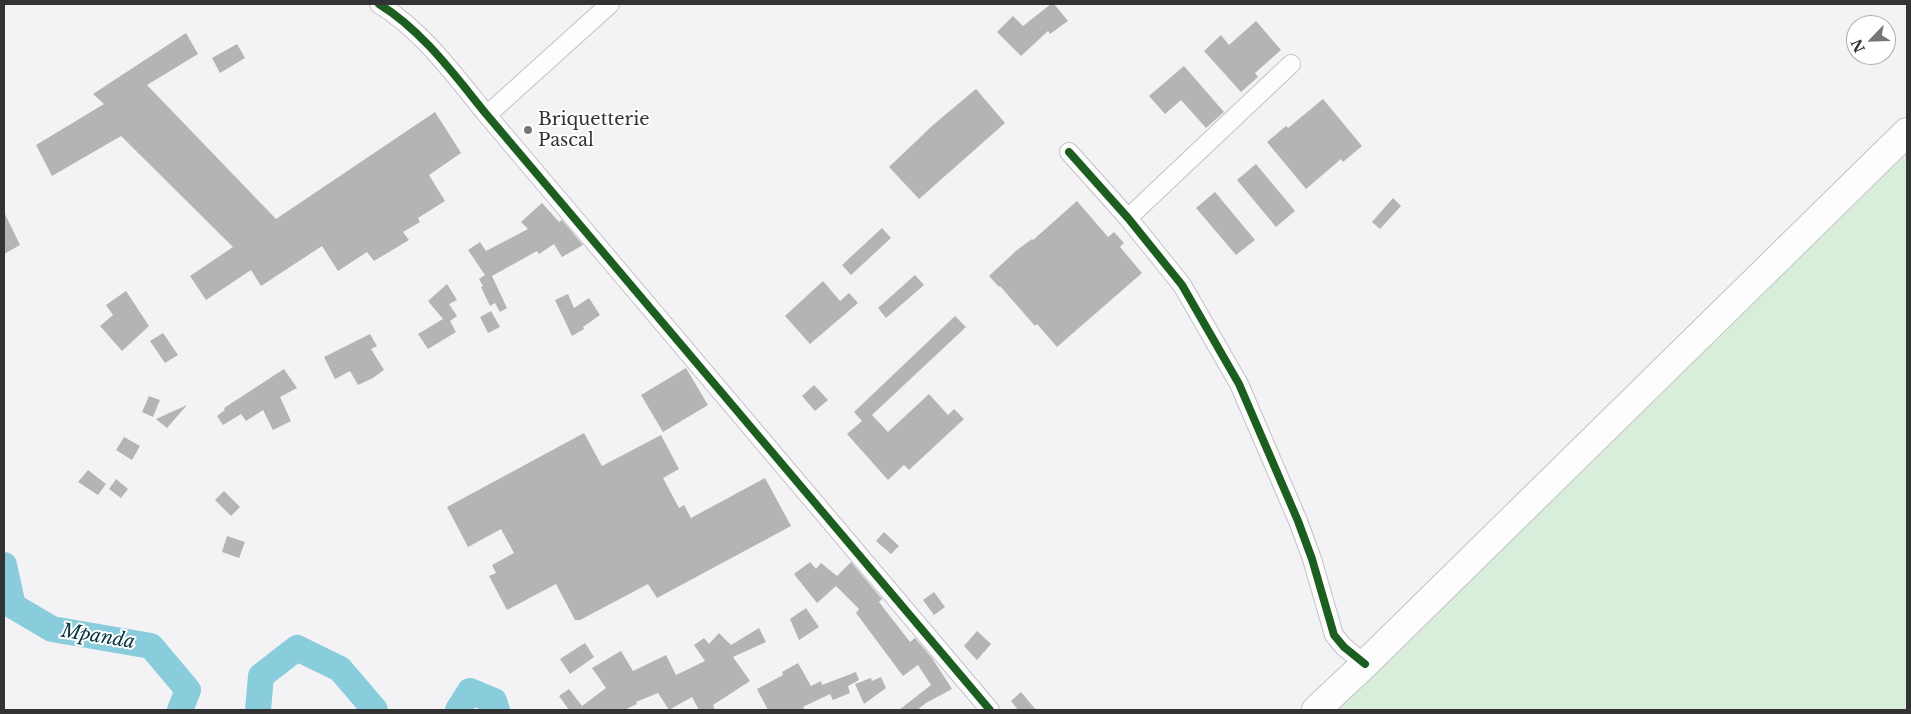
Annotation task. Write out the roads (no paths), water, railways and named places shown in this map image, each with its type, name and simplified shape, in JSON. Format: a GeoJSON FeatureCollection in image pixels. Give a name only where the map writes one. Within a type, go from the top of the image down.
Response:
{"type":"FeatureCollection","features":[{"type":"Feature","properties":{"kind":"main road"},"geometry":{"type":"LineString","coordinates":[[1316,710],[1907,132]]}},
{"type":"Feature","properties":{"kind":"street"},"geometry":{"type":"LineString","coordinates":[[379,4],[398,15],[444,63],[990,710]]}},
{"type":"Feature","properties":{"kind":"street"},"geometry":{"type":"LineString","coordinates":[[487,115],[610,4]]}},
{"type":"Feature","properties":{"kind":"street"},"geometry":{"type":"LineString","coordinates":[[1128,218],[1291,64]]}},
{"type":"Feature","properties":{"kind":"street"},"geometry":{"type":"LineString","coordinates":[[1069,152],[1128,218],[1182,285],[1239,384],[1298,521],[1312,559],[1334,635],[1344,647],[1365,664]]}},
{"type":"Feature","properties":{"kind":"waterway","name":"Mpanda"},"geometry":{"type":"LineString","coordinates":[[4,565],[13,606],[52,629],[151,646],[188,690],[180,710]]}},
{"type":"Feature","properties":{"kind":"waterway","name":"Mpanda"},"geometry":{"type":"LineString","coordinates":[[258,710],[261,676],[297,648],[340,669],[375,710]]}},
{"type":"Feature","properties":{"kind":"waterway","name":"Mpanda"},"geometry":{"type":"LineString","coordinates":[[458,710],[470,691],[494,701],[497,710]]}},
{"type":"Feature","properties":{"kind":"place","name":"Briquetterie Pascal"},"geometry":{"type":"Point","coordinates":[528,130]}}]}
